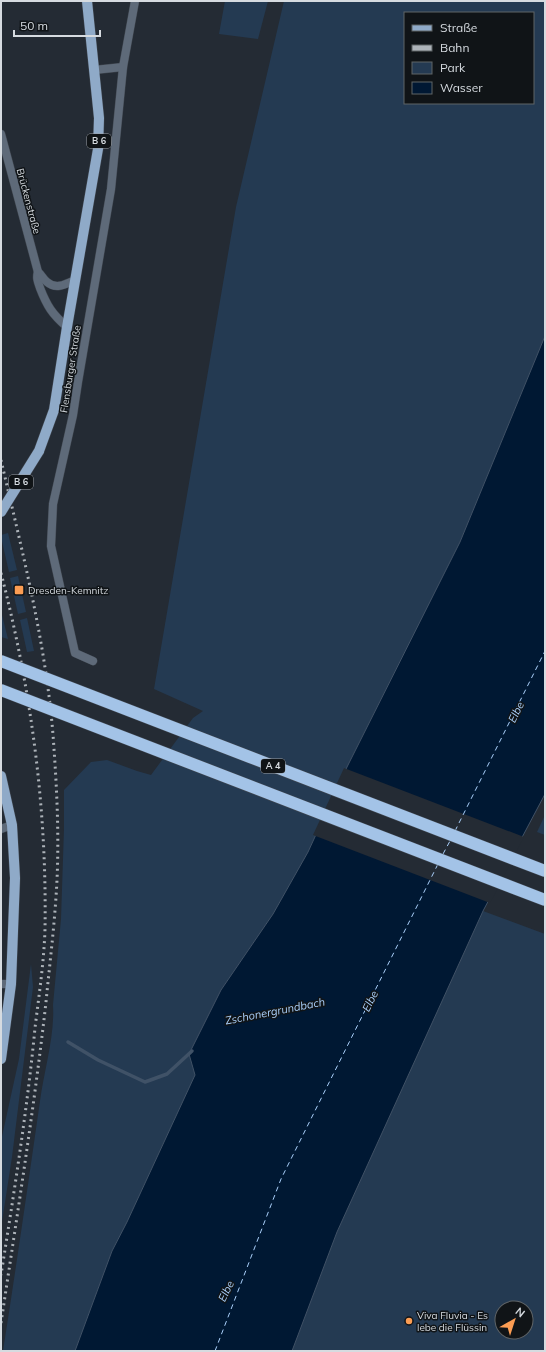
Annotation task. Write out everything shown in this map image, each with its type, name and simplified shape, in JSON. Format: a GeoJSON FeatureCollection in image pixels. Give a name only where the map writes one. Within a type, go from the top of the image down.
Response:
{"type":"FeatureCollection","features":[{"type":"Feature","properties":{"kind":"highway","name":"A 4"},"geometry":{"type":"LineString","coordinates":[[1,661],[545,871]]}},
{"type":"Feature","properties":{"kind":"highway"},"geometry":{"type":"LineString","coordinates":[[1,690],[545,900]]}},
{"type":"Feature","properties":{"kind":"main road","name":"B 6"},"geometry":{"type":"LineString","coordinates":[[1,512],[39,450],[54,410],[98,149],[99,118],[87,1]]}},
{"type":"Feature","properties":{"kind":"main road"},"geometry":{"type":"LineString","coordinates":[[1,776],[12,825],[15,878],[1,1059]]}},
{"type":"Feature","properties":{"kind":"street","name":"Flensburger Straße"},"geometry":{"type":"LineString","coordinates":[[93,660],[75,653],[51,546],[51,526],[53,504],[73,415],[111,189],[123,67],[135,1]]}},
{"type":"Feature","properties":{"kind":"street"},"geometry":{"type":"LineString","coordinates":[[94,70],[123,67]]}},
{"type":"Feature","properties":{"kind":"street","name":"Brückenstraße"},"geometry":{"type":"LineString","coordinates":[[1,134],[38,272],[36,278],[46,304],[56,318],[67,327]]}},
{"type":"Feature","properties":{"kind":"street"},"geometry":{"type":"LineString","coordinates":[[38,272],[42,275],[46,282],[53,286],[61,286],[75,280]]}},
{"type":"Feature","properties":{"kind":"street"},"geometry":{"type":"LineString","coordinates":[[1,829],[12,825]]}},
{"type":"Feature","properties":{"kind":"green space"},"geometry":{"type":"Polygon","coordinates":[[[225,1],[268,1],[258,39],[219,34],[225,1]]]}},
{"type":"Feature","properties":{"kind":"green space"},"geometry":{"type":"Polygon","coordinates":[[[284,1],[545,1],[545,336],[460,542],[347,767],[308,852],[273,914],[221,990],[189,1054],[195,1075],[112,1251],[75,1351],[3,1351],[52,1028],[61,919],[64,790],[91,762],[107,760],[151,775],[193,718],[203,711],[154,689],[236,207],[284,1]]]}},
{"type":"Feature","properties":{"kind":"green space"},"geometry":{"type":"Polygon","coordinates":[[[8,533],[17,570],[9,572],[1,537],[1,535],[8,533]]]}},
{"type":"Feature","properties":{"kind":"green space"},"geometry":{"type":"Polygon","coordinates":[[[18,576],[26,612],[18,614],[10,578],[18,576]]]}},
{"type":"Feature","properties":{"kind":"green space"},"geometry":{"type":"Polygon","coordinates":[[[1,611],[8,639],[1,637],[1,611]]]}},
{"type":"Feature","properties":{"kind":"green space"},"geometry":{"type":"Polygon","coordinates":[[[27,618],[34,651],[27,652],[20,620],[27,618]]]}},
{"type":"Feature","properties":{"kind":"green space"},"geometry":{"type":"Polygon","coordinates":[[[545,815],[545,835],[537,832],[545,815]]]}},
{"type":"Feature","properties":{"kind":"green space"},"geometry":{"type":"Polygon","coordinates":[[[483,911],[545,934],[545,1351],[292,1351],[337,1232],[483,911]]]}},
{"type":"Feature","properties":{"kind":"green space"},"geometry":{"type":"Polygon","coordinates":[[[31,964],[33,987],[12,1157],[1,1228],[1,1141],[19,1059],[31,964]]]}},
{"type":"Feature","properties":{"kind":"water","name":"Elbe"},"geometry":{"type":"Polygon","coordinates":[[[545,336],[545,794],[483,911],[337,1232],[292,1351],[75,1351],[112,1251],[195,1075],[189,1054],[221,990],[273,914],[308,852],[347,767],[460,542],[545,336]]]}},
{"type":"Feature","properties":{"kind":"pier"},"geometry":{"type":"Polygon","coordinates":[[[344,768],[524,837],[490,903],[313,835],[344,768]]]}},
{"type":"Feature","properties":{"kind":"waterway","name":"Zschonergrundbach"},"geometry":{"type":"LineString","coordinates":[[68,1042],[98,1060],[145,1082],[167,1074],[192,1051]]}},
{"type":"Feature","properties":{"kind":"ferry route"},"geometry":{"type":"LineString","coordinates":[[455,831],[545,651]]}},
{"type":"Feature","properties":{"kind":"ferry route"},"geometry":{"type":"LineString","coordinates":[[443,854],[450,841]]}},
{"type":"Feature","properties":{"kind":"ferry route"},"geometry":{"type":"LineString","coordinates":[[215,1351],[281,1179],[438,864]]}},
{"type":"Feature","properties":{"kind":"railway"},"geometry":{"type":"LineString","coordinates":[[1,460],[34,603],[46,676],[54,749],[58,847],[55,911],[46,1002],[25,1162],[1,1323]]}},
{"type":"Feature","properties":{"kind":"railway"},"geometry":{"type":"LineString","coordinates":[[1,573],[12,617],[29,705],[40,794],[45,884],[45,929],[42,966],[28,1090],[1,1275]]}},
{"type":"Feature","properties":{"kind":"place","name":"Dresden-Kemnitz"},"geometry":{"type":"Point","coordinates":[19,590]}},
{"type":"Feature","properties":{"kind":"place","name":"Viva Fluvia - Es lebe die Flüssin"},"geometry":{"type":"Point","coordinates":[409,1321]}}]}
